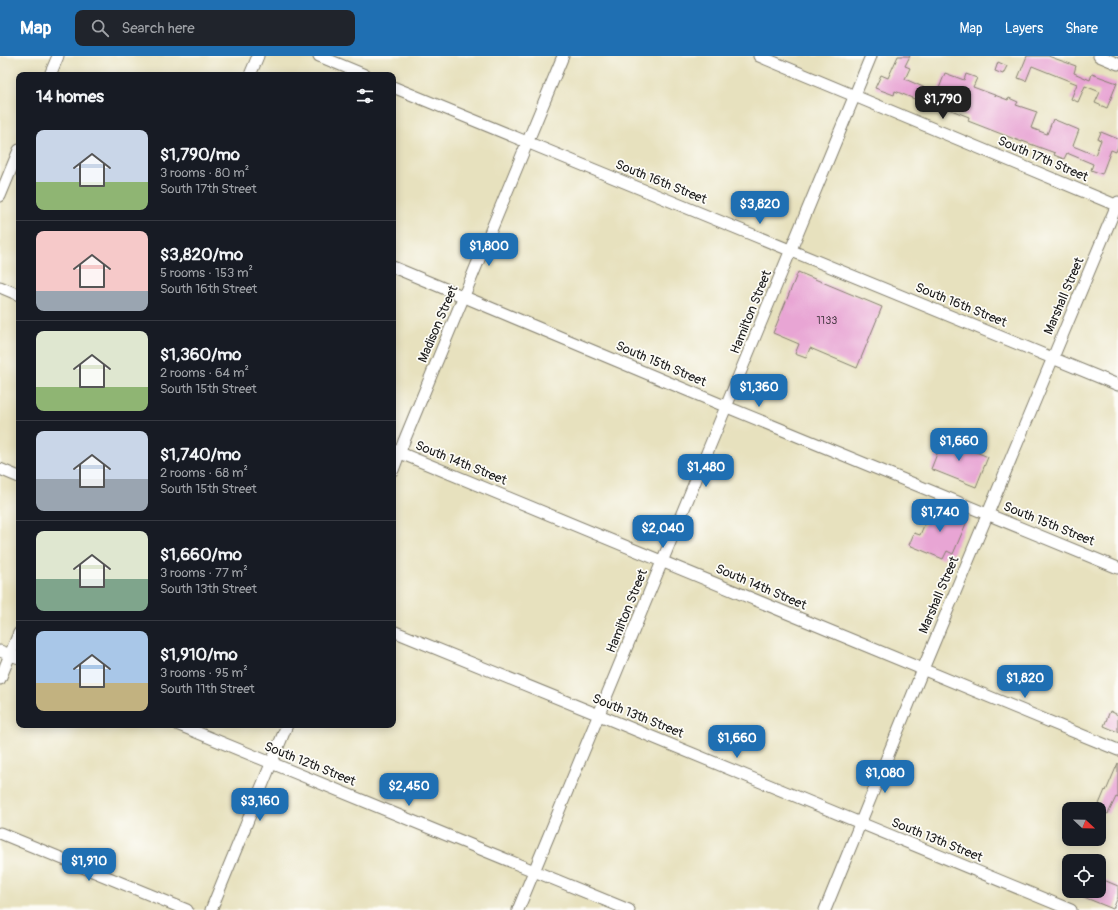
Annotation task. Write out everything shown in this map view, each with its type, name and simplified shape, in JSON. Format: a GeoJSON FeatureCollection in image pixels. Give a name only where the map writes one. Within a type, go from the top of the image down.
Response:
{"type":"FeatureCollection","features":[{"type":"Feature","properties":{"kind":"street"},"geometry":{"type":"LineString","coordinates":[[51,72],[58,56]]}},
{"type":"Feature","properties":{"kind":"street"},"geometry":{"type":"LineString","coordinates":[[251,72],[258,56]]}},
{"type":"Feature","properties":{"kind":"street"},"geometry":{"type":"LineString","coordinates":[[319,56],[358,72]]}},
{"type":"Feature","properties":{"kind":"street","name":"Madison Street"},"geometry":{"type":"LineString","coordinates":[[396,452],[464,297],[563,56]]}},
{"type":"Feature","properties":{"kind":"street","name":"South 17th Street"},"geometry":{"type":"LineString","coordinates":[[759,56],[1118,204]]}},
{"type":"Feature","properties":{"kind":"street","name":"Hamilton Street"},"geometry":{"type":"LineString","coordinates":[[518,910],[871,56]]}},
{"type":"Feature","properties":{"kind":"street"},"geometry":{"type":"LineString","coordinates":[[1099,56],[1118,64]]}},
{"type":"Feature","properties":{"kind":"street","name":"South 16th Street"},"geometry":{"type":"LineString","coordinates":[[396,88],[1118,385]]}},
{"type":"Feature","properties":{"kind":"street"},"geometry":{"type":"LineString","coordinates":[[0,196],[16,157]]}},
{"type":"Feature","properties":{"kind":"street","name":"Marshall Street"},"geometry":{"type":"LineString","coordinates":[[825,910],[923,669],[1118,204]]}},
{"type":"Feature","properties":{"kind":"street","name":"South 15th Street"},"geometry":{"type":"LineString","coordinates":[[396,268],[727,407],[1118,568]]}},
{"type":"Feature","properties":{"kind":"street"},"geometry":{"type":"LineString","coordinates":[[0,287],[16,294]]}},
{"type":"Feature","properties":{"kind":"street","name":"South 14th Street"},"geometry":{"type":"LineString","coordinates":[[396,452],[1118,750]]}},
{"type":"Feature","properties":{"kind":"street"},"geometry":{"type":"LineString","coordinates":[[0,469],[16,476]]}},
{"type":"Feature","properties":{"kind":"street","name":"South 13th Street"},"geometry":{"type":"LineString","coordinates":[[396,632],[1071,910]]}},
{"type":"Feature","properties":{"kind":"street"},"geometry":{"type":"LineString","coordinates":[[0,679],[16,640]]}},
{"type":"Feature","properties":{"kind":"street","name":"South 12th Street"},"geometry":{"type":"LineString","coordinates":[[186,728],[629,910]]}},
{"type":"Feature","properties":{"kind":"street"},"geometry":{"type":"LineString","coordinates":[[211,910],[286,728]]}},
{"type":"Feature","properties":{"kind":"street"},"geometry":{"type":"LineString","coordinates":[[0,833],[187,910]]}},
{"type":"Feature","properties":{"kind":"building"},"geometry":{"type":"Polygon","coordinates":[[[898,56],[910,56],[905,66],[910,68],[905,79],[932,91],[933,89],[938,91],[945,73],[964,80],[966,74],[977,78],[973,87],[1008,100],[1009,98],[1018,102],[1016,105],[1037,112],[1031,128],[1047,134],[1053,119],[1079,130],[1073,146],[1095,155],[1101,140],[1098,139],[1101,132],[1118,139],[1116,152],[1111,150],[1102,174],[1091,170],[1093,164],[1067,153],[1064,159],[1054,155],[1055,153],[968,121],[969,117],[918,97],[917,100],[895,91],[894,95],[875,88],[881,75],[888,78],[898,56]]]}},
{"type":"Feature","properties":{"kind":"building"},"geometry":{"type":"Polygon","coordinates":[[[1027,56],[1048,56],[1076,66],[1074,73],[1090,80],[1092,74],[1117,83],[1107,108],[1095,103],[1100,92],[1085,86],[1078,102],[1071,99],[1077,84],[1032,66],[1026,81],[1018,78],[1027,56]]]}},
{"type":"Feature","properties":{"kind":"building"},"geometry":{"type":"Polygon","coordinates":[[[998,62],[1007,66],[1003,74],[995,71],[998,62]]]}},
{"type":"Feature","properties":{"kind":"building"},"geometry":{"type":"Polygon","coordinates":[[[798,272],[882,307],[857,368],[810,348],[806,358],[795,354],[799,344],[773,333],[798,272]]]}},
{"type":"Feature","properties":{"kind":"building"},"geometry":{"type":"Polygon","coordinates":[[[944,436],[965,444],[964,447],[988,457],[976,487],[931,469],[944,436]]]}},
{"type":"Feature","properties":{"kind":"building"},"geometry":{"type":"Polygon","coordinates":[[[933,504],[968,519],[953,554],[947,551],[943,559],[909,545],[914,533],[920,535],[933,504]]]}},
{"type":"Feature","properties":{"kind":"building"},"geometry":{"type":"Polygon","coordinates":[[[1110,711],[1118,715],[1118,732],[1104,726],[1110,711]]]}},
{"type":"Feature","properties":{"kind":"building"},"geometry":{"type":"Polygon","coordinates":[[[1118,763],[1118,798],[1116,797],[1108,814],[1106,813],[1106,802],[1100,802],[1105,790],[1106,791],[1118,763]]]}},
{"type":"Feature","properties":{"kind":"building"},"geometry":{"type":"Polygon","coordinates":[[[1106,881],[1118,886],[1118,897],[1113,909],[1086,898],[1106,898],[1106,881]]]}}]}
